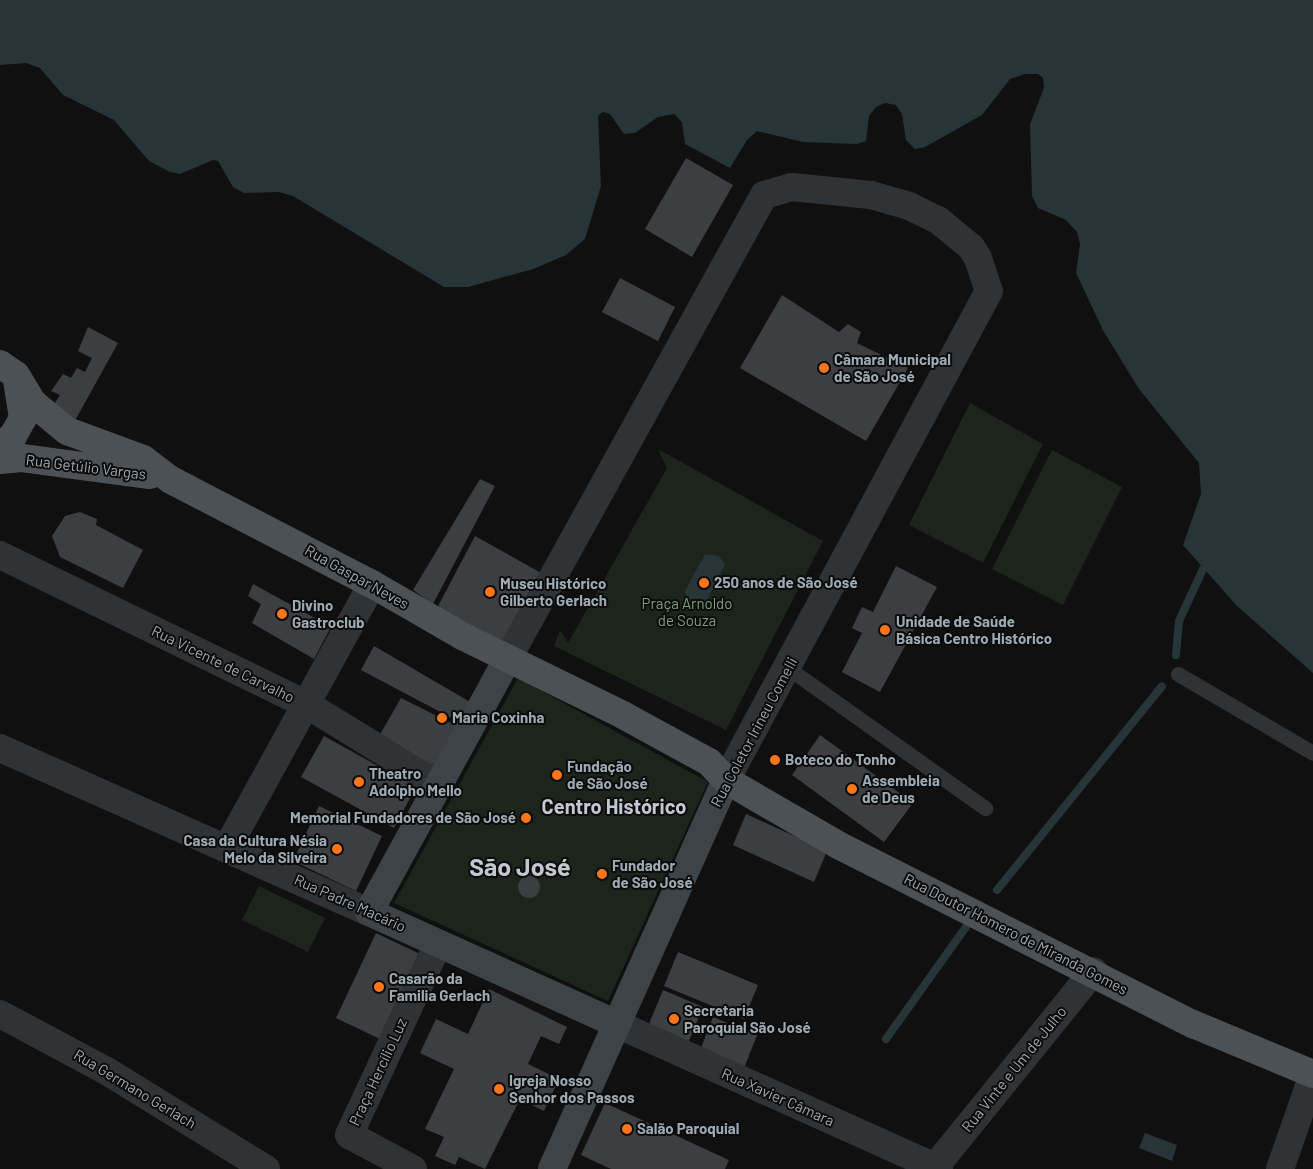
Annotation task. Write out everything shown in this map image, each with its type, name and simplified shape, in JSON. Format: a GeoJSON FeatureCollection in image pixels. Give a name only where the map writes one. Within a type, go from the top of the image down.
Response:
{"type":"FeatureCollection","features":[{"type":"Feature","properties":{"kind":"main road","name":"Rua Gaspar Neves"},"geometry":{"type":"LineString","coordinates":[[8,369],[32,402],[67,432],[143,459],[171,480],[372,584],[507,660],[623,715],[709,762],[726,780]]}},
{"type":"Feature","properties":{"kind":"main road"},"geometry":{"type":"LineString","coordinates":[[0,446],[13,436],[23,418],[8,369]]}},
{"type":"Feature","properties":{"kind":"main road","name":"Rua Getúlio Vargas"},"geometry":{"type":"LineString","coordinates":[[0,460],[22,458],[136,471],[171,480]]}},
{"type":"Feature","properties":{"kind":"main road"},"geometry":{"type":"LineString","coordinates":[[369,912],[507,660]]}},
{"type":"Feature","properties":{"kind":"main road","name":"Rua Doutor Homero de Miranda Gomes"},"geometry":{"type":"LineString","coordinates":[[726,780],[838,845],[1094,971],[1210,1032],[1313,1074]]}},
{"type":"Feature","properties":{"kind":"main road","name":"Rua Coletor Irineu Comelli"},"geometry":{"type":"LineString","coordinates":[[552,1169],[726,780]]}},
{"type":"Feature","properties":{"kind":"main road","name":"Rua Padre Macário"},"geometry":{"type":"LineString","coordinates":[[369,912],[617,1024]]}},
{"type":"Feature","properties":{"kind":"street","name":"Rua Coletor Irineu Comelli"},"geometry":{"type":"LineString","coordinates":[[507,660],[764,195],[792,186],[871,195],[909,206],[938,220],[959,236],[978,258],[989,291],[788,668],[726,780]]}},
{"type":"Feature","properties":{"kind":"street","name":"Rua Vicente de Carvalho"},"geometry":{"type":"LineString","coordinates":[[0,554],[306,704],[423,776],[442,780]]}},
{"type":"Feature","properties":{"kind":"street"},"geometry":{"type":"LineString","coordinates":[[227,848],[372,584]]}},
{"type":"Feature","properties":{"kind":"street","name":"Rua Padre Macário"},"geometry":{"type":"LineString","coordinates":[[0,748],[369,912]]}},
{"type":"Feature","properties":{"kind":"street","name":"Praça Hercílio Luz"},"geometry":{"type":"LineString","coordinates":[[413,1169],[349,1134],[438,944]]}},
{"type":"Feature","properties":{"kind":"street","name":"Rua Vinte e Um de Julho"},"geometry":{"type":"LineString","coordinates":[[937,1168],[1094,971]]}},
{"type":"Feature","properties":{"kind":"street","name":"Rua Germano Gerlach"},"geometry":{"type":"LineString","coordinates":[[0,1014],[113,1075],[266,1169]]}},
{"type":"Feature","properties":{"kind":"street","name":"Rua Xavier Câmara"},"geometry":{"type":"LineString","coordinates":[[617,1024],[937,1168]]}},
{"type":"Feature","properties":{"kind":"street"},"geometry":{"type":"LineString","coordinates":[[1280,1169],[1313,1074]]}},
{"type":"Feature","properties":{"kind":"lane"},"geometry":{"type":"LineString","coordinates":[[788,668],[984,808]]}},
{"type":"Feature","properties":{"kind":"lane"},"geometry":{"type":"LineString","coordinates":[[1178,674],[1313,753]]}},
{"type":"Feature","properties":{"kind":"green space"},"geometry":{"type":"Polygon","coordinates":[[[970,403],[1043,444],[983,563],[909,525],[970,403]]]}},
{"type":"Feature","properties":{"kind":"green space","name":"Praça Arnoldo de Souza"},"geometry":{"type":"Polygon","coordinates":[[[658,449],[823,541],[726,730],[554,646],[560,630],[568,643],[667,468],[658,449]]]}},
{"type":"Feature","properties":{"kind":"green space"},"geometry":{"type":"Polygon","coordinates":[[[1052,450],[1122,487],[1063,605],[992,569],[1052,450]]]}},
{"type":"Feature","properties":{"kind":"green space"},"geometry":{"type":"Polygon","coordinates":[[[518,678],[708,782],[608,1001],[394,903],[518,678]]]}},
{"type":"Feature","properties":{"kind":"green space"},"geometry":{"type":"Polygon","coordinates":[[[259,886],[325,918],[308,952],[242,920],[259,886]]]}},
{"type":"Feature","properties":{"kind":"shaded area"},"geometry":{"type":"Polygon","coordinates":[[[0,0],[1313,0],[1313,673],[1237,606],[1183,545],[1201,494],[1199,463],[1139,389],[1104,332],[1076,273],[1080,244],[1077,232],[1066,220],[1038,208],[1032,196],[1030,124],[1044,88],[1043,78],[1038,74],[1025,74],[1010,79],[982,115],[925,147],[915,149],[906,140],[902,114],[896,105],[885,103],[876,107],[869,116],[866,141],[857,144],[803,142],[757,131],[747,140],[730,168],[685,144],[682,122],[674,114],[658,117],[635,133],[624,134],[610,114],[603,112],[598,116],[601,186],[585,239],[566,255],[533,269],[468,287],[444,287],[293,196],[279,192],[244,193],[233,187],[218,161],[213,160],[180,174],[170,172],[149,161],[114,120],[63,95],[40,68],[26,63],[0,65],[0,0]]]}},
{"type":"Feature","properties":{"kind":"shaded area"},"geometry":{"type":"Polygon","coordinates":[[[705,554],[719,556],[725,565],[706,602],[698,606],[687,600],[685,591],[705,554]]]}},
{"type":"Feature","properties":{"kind":"shaded area"},"geometry":{"type":"Polygon","coordinates":[[[1145,1133],[1177,1145],[1172,1161],[1139,1148],[1145,1133]]]}},
{"type":"Feature","properties":{"kind":"building"},"geometry":{"type":"Polygon","coordinates":[[[686,158],[733,185],[692,257],[645,229],[686,158]]]}},
{"type":"Feature","properties":{"kind":"building"},"geometry":{"type":"Polygon","coordinates":[[[620,278],[675,307],[658,341],[602,312],[620,278]]]}},
{"type":"Feature","properties":{"kind":"building","name":"Câmara Municipal de São José"},"geometry":{"type":"Polygon","coordinates":[[[782,295],[839,332],[848,324],[861,332],[857,343],[908,368],[866,441],[740,368],[782,295]]]}},
{"type":"Feature","properties":{"kind":"building"},"geometry":{"type":"Polygon","coordinates":[[[88,327],[118,343],[72,426],[51,409],[60,395],[51,391],[63,374],[71,378],[77,368],[85,372],[92,358],[78,351],[88,327]]]}},
{"type":"Feature","properties":{"kind":"building"},"geometry":{"type":"Polygon","coordinates":[[[480,479],[495,486],[433,604],[413,590],[480,479]]]}},
{"type":"Feature","properties":{"kind":"building"},"geometry":{"type":"Polygon","coordinates":[[[80,512],[97,519],[96,525],[143,550],[123,588],[60,557],[52,536],[65,516],[80,512]]]}},
{"type":"Feature","properties":{"kind":"building","name":"Museu Histórico Gilberto Gerlach"},"geometry":{"type":"Polygon","coordinates":[[[475,536],[543,574],[504,647],[436,610],[475,536]]]}},
{"type":"Feature","properties":{"kind":"building","name":"Unidade de Saúde Básica Centro Histórico"},"geometry":{"type":"Polygon","coordinates":[[[896,566],[937,587],[880,692],[842,672],[862,633],[852,628],[862,607],[873,612],[896,566]]]}},
{"type":"Feature","properties":{"kind":"building","name":"Divino Gastroclub"},"geometry":{"type":"Polygon","coordinates":[[[253,584],[331,627],[314,659],[252,623],[261,604],[248,596],[253,584]]]}},
{"type":"Feature","properties":{"kind":"building"},"geometry":{"type":"Polygon","coordinates":[[[374,646],[472,703],[461,723],[361,670],[374,646]]]}},
{"type":"Feature","properties":{"kind":"building"},"geometry":{"type":"Polygon","coordinates":[[[401,698],[459,727],[437,772],[378,738],[401,698]]]}},
{"type":"Feature","properties":{"kind":"building","name":"Assembleia de Deus"},"geometry":{"type":"Polygon","coordinates":[[[820,735],[913,803],[884,842],[792,775],[820,735]]]}},
{"type":"Feature","properties":{"kind":"building","name":"Theatro Adolpho Mello"},"geometry":{"type":"Polygon","coordinates":[[[324,736],[416,787],[394,828],[301,777],[324,736]]]}},
{"type":"Feature","properties":{"kind":"building","name":"Casa da Cultura Nésia Melo da Silveira"},"geometry":{"type":"Polygon","coordinates":[[[319,806],[382,836],[356,891],[293,861],[319,806]]]}},
{"type":"Feature","properties":{"kind":"building"},"geometry":{"type":"Polygon","coordinates":[[[746,814],[827,851],[814,882],[733,845],[746,814]]]}},
{"type":"Feature","properties":{"kind":"building"},"geometry":{"type":"Polygon","coordinates":[[[529,876],[537,879],[540,887],[537,895],[529,898],[521,895],[518,887],[521,879],[529,876]]]}},
{"type":"Feature","properties":{"kind":"building","name":"Casarão da Familia Gerlach"},"geometry":{"type":"Polygon","coordinates":[[[376,933],[422,955],[382,1040],[336,1018],[376,933]]]}},
{"type":"Feature","properties":{"kind":"building"},"geometry":{"type":"Polygon","coordinates":[[[678,952],[758,985],[744,1019],[664,986],[678,952]]]}},
{"type":"Feature","properties":{"kind":"building","name":"Igreja Nosso Senhor dos Passos"},"geometry":{"type":"Polygon","coordinates":[[[489,989],[567,1027],[559,1044],[541,1036],[528,1064],[559,1079],[544,1111],[520,1099],[485,1169],[459,1157],[455,1165],[435,1156],[444,1137],[425,1129],[454,1069],[420,1053],[436,1019],[468,1034],[489,989]]]}},
{"type":"Feature","properties":{"kind":"building","name":"Secretaria Paroquial São José"},"geometry":{"type":"Polygon","coordinates":[[[663,990],[703,1007],[686,1048],[646,1031],[663,990]]]}},
{"type":"Feature","properties":{"kind":"building"},"geometry":{"type":"Polygon","coordinates":[[[713,1017],[757,1035],[743,1071],[699,1053],[713,1017]]]}},
{"type":"Feature","properties":{"kind":"building","name":"Salão Paroquial"},"geometry":{"type":"Polygon","coordinates":[[[605,1103],[729,1160],[725,1169],[611,1169],[581,1155],[605,1103]]]}},
{"type":"Feature","properties":{"kind":"waterway"},"geometry":{"type":"LineString","coordinates":[[1176,655],[1179,621],[1203,569]]}},
{"type":"Feature","properties":{"kind":"waterway"},"geometry":{"type":"LineString","coordinates":[[997,890],[1162,686]]}},
{"type":"Feature","properties":{"kind":"waterway"},"geometry":{"type":"LineString","coordinates":[[886,1039],[966,927]]}},
{"type":"Feature","properties":{"kind":"place","name":"Câmara Municipal de São José"},"geometry":{"type":"Point","coordinates":[824,368]}},
{"type":"Feature","properties":{"kind":"place","name":"250 anos de São José"},"geometry":{"type":"Point","coordinates":[704,583]}},
{"type":"Feature","properties":{"kind":"place","name":"Museu Histórico Gilberto Gerlach"},"geometry":{"type":"Point","coordinates":[490,592]}},
{"type":"Feature","properties":{"kind":"place","name":"Divino Gastroclub"},"geometry":{"type":"Point","coordinates":[282,614]}},
{"type":"Feature","properties":{"kind":"place","name":"Unidade de Saúde Básica Centro Histórico"},"geometry":{"type":"Point","coordinates":[885,630]}},
{"type":"Feature","properties":{"kind":"place","name":"Maria Coxinha"},"geometry":{"type":"Point","coordinates":[442,718]}},
{"type":"Feature","properties":{"kind":"place","name":"Boteco do Tonho"},"geometry":{"type":"Point","coordinates":[775,760]}},
{"type":"Feature","properties":{"kind":"place","name":"Fundação de São José"},"geometry":{"type":"Point","coordinates":[557,775]}},
{"type":"Feature","properties":{"kind":"place","name":"Theatro Adolpho Mello"},"geometry":{"type":"Point","coordinates":[359,782]}},
{"type":"Feature","properties":{"kind":"place","name":"Assembleia de Deus"},"geometry":{"type":"Point","coordinates":[852,789]}},
{"type":"Feature","properties":{"kind":"place","name":"Memorial Fundadores de São José"},"geometry":{"type":"Point","coordinates":[526,818]}},
{"type":"Feature","properties":{"kind":"place","name":"Casa da Cultura Nésia Melo da Silveira"},"geometry":{"type":"Point","coordinates":[337,849]}},
{"type":"Feature","properties":{"kind":"place","name":"Fundador de São José"},"geometry":{"type":"Point","coordinates":[602,874]}},
{"type":"Feature","properties":{"kind":"place","name":"Casarão da Familia Gerlach"},"geometry":{"type":"Point","coordinates":[379,987]}},
{"type":"Feature","properties":{"kind":"place","name":"Secretaria Paroquial São José"},"geometry":{"type":"Point","coordinates":[674,1019]}},
{"type":"Feature","properties":{"kind":"place","name":"Igreja Nosso Senhor dos Passos"},"geometry":{"type":"Point","coordinates":[499,1089]}},
{"type":"Feature","properties":{"kind":"place","name":"Salão Paroquial"},"geometry":{"type":"Point","coordinates":[627,1129]}},
{"type":"Feature","properties":{"kind":"district","name":"Centro Histórico"},"geometry":{"type":"Point","coordinates":[614,806]}},
{"type":"Feature","properties":{"kind":"district","name":"São José"},"geometry":{"type":"Point","coordinates":[520,866]}}]}
